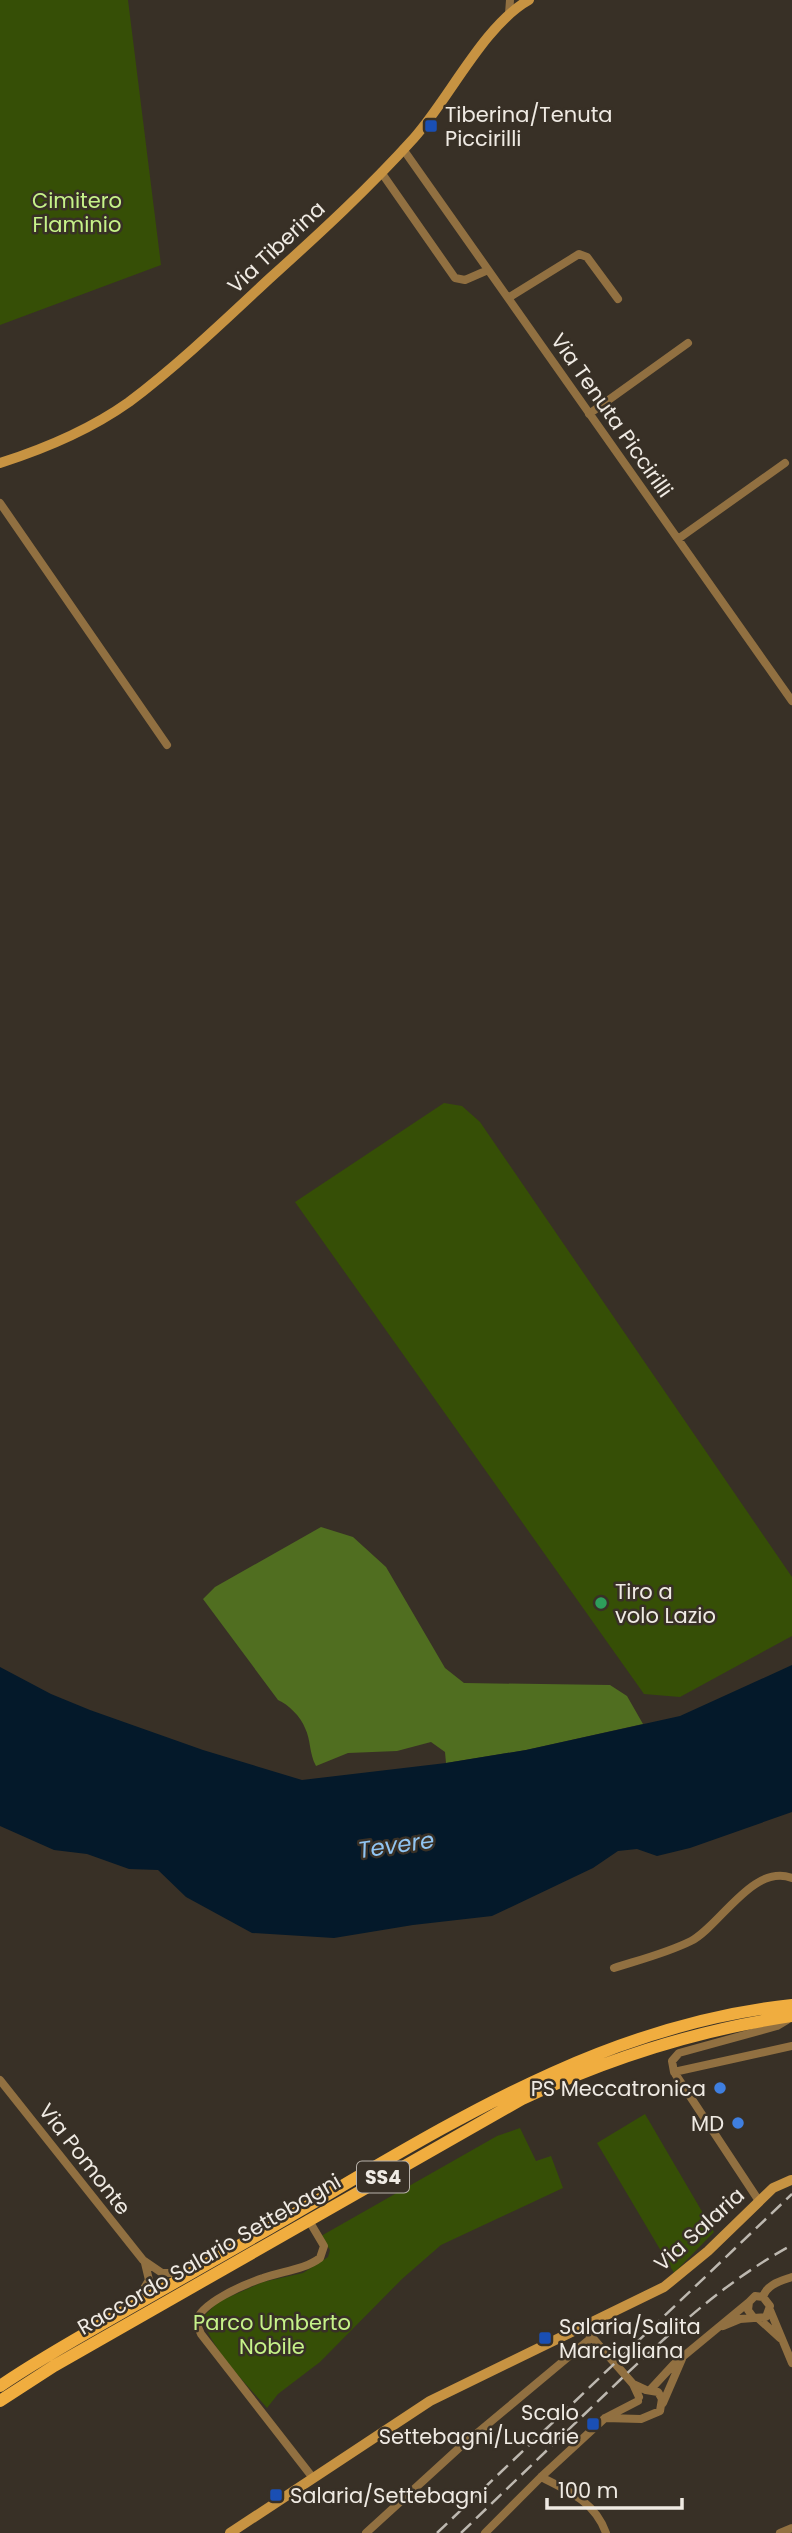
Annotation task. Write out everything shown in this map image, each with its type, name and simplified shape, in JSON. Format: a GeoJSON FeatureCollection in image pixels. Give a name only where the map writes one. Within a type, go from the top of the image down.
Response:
{"type":"FeatureCollection","features":[{"type":"Feature","properties":{"kind":"main road","name":"Via Tiberina"},"geometry":{"type":"LineString","coordinates":[[0,463],[50,445],[102,419],[128,402],[237,309],[353,202],[403,149],[509,14],[529,0]]}},
{"type":"Feature","properties":{"kind":"main road","name":"Raccordo Salario Settebagni"},"geometry":{"type":"LineString","coordinates":[[0,2386],[190,2273],[489,2102],[620,2043],[736,2013],[792,2005]]}},
{"type":"Feature","properties":{"kind":"main road","name":"Raccordo Salario Settebagni"},"geometry":{"type":"LineString","coordinates":[[0,2401],[54,2366],[308,2219],[496,2113],[570,2077],[629,2054],[688,2036],[792,2016]]}},
{"type":"Feature","properties":{"kind":"main road","name":"Via Salaria"},"geometry":{"type":"LineString","coordinates":[[230,2533],[430,2400],[670,2283],[709,2251],[775,2186],[791,2180]]}},
{"type":"Feature","properties":{"kind":"street"},"geometry":{"type":"LineString","coordinates":[[509,14],[510,0]]}},
{"type":"Feature","properties":{"kind":"street","name":"Via Tenuta Piccirilli"},"geometry":{"type":"LineString","coordinates":[[403,149],[792,701]]}},
{"type":"Feature","properties":{"kind":"street"},"geometry":{"type":"LineString","coordinates":[[381,172],[454,278],[465,280],[488,270]]}},
{"type":"Feature","properties":{"kind":"street"},"geometry":{"type":"LineString","coordinates":[[508,298],[579,254],[587,257],[618,299]]}},
{"type":"Feature","properties":{"kind":"street"},"geometry":{"type":"LineString","coordinates":[[589,414],[688,344]]}},
{"type":"Feature","properties":{"kind":"street"},"geometry":{"type":"LineString","coordinates":[[678,539],[785,463]]}},
{"type":"Feature","properties":{"kind":"street"},"geometry":{"type":"LineString","coordinates":[[0,503],[167,745]]}},
{"type":"Feature","properties":{"kind":"street"},"geometry":{"type":"LineString","coordinates":[[614,1968],[690,1941],[732,1903],[765,1880],[779,1875],[792,1878]]}},
{"type":"Feature","properties":{"kind":"street"},"geometry":{"type":"LineString","coordinates":[[759,2201],[674,2072],[672,2061],[677,2054],[777,2026],[792,2016]]}},
{"type":"Feature","properties":{"kind":"street"},"geometry":{"type":"LineString","coordinates":[[674,2072],[792,2046]]}},
{"type":"Feature","properties":{"kind":"street","name":"Via Pomonte"},"geometry":{"type":"LineString","coordinates":[[0,2080],[143,2260],[162,2273],[190,2273]]}},
{"type":"Feature","properties":{"kind":"street"},"geometry":{"type":"LineString","coordinates":[[308,2219],[324,2246],[320,2258],[308,2265],[262,2278],[219,2299],[203,2309],[196,2322],[201,2334],[313,2478]]}},
{"type":"Feature","properties":{"kind":"street"},"geometry":{"type":"LineString","coordinates":[[132,2307],[149,2280],[143,2260]]}},
{"type":"Feature","properties":{"kind":"street"},"geometry":{"type":"LineString","coordinates":[[764,2297],[765,2290],[792,2277]]}},
{"type":"Feature","properties":{"kind":"street"},"geometry":{"type":"LineString","coordinates":[[485,2533],[605,2418],[638,2399],[755,2296],[764,2297],[769,2302],[780,2338],[792,2363]]}},
{"type":"Feature","properties":{"kind":"street"},"geometry":{"type":"LineString","coordinates":[[749,2302],[748,2310],[780,2338]]}},
{"type":"Feature","properties":{"kind":"street"},"geometry":{"type":"LineString","coordinates":[[720,2327],[766,2316],[770,2310]]}},
{"type":"Feature","properties":{"kind":"street"},"geometry":{"type":"LineString","coordinates":[[583,2327],[633,2384],[640,2408],[648,2414]]}},
{"type":"Feature","properties":{"kind":"street"},"geometry":{"type":"LineString","coordinates":[[366,2533],[458,2449],[591,2338]]}},
{"type":"Feature","properties":{"kind":"street"},"geometry":{"type":"LineString","coordinates":[[605,2418],[641,2419],[660,2411],[682,2360]]}},
{"type":"Feature","properties":{"kind":"street"},"geometry":{"type":"LineString","coordinates":[[633,2384],[661,2395],[663,2403]]}},
{"type":"Feature","properties":{"kind":"street"},"geometry":{"type":"LineString","coordinates":[[541,2477],[587,2503],[599,2517],[606,2533]]}},
{"type":"Feature","properties":{"kind":"street"},"geometry":{"type":"LineString","coordinates":[[780,2533],[792,2528]]}},
{"type":"Feature","properties":{"kind":"green space","name":"Cimitero Flaminio"},"geometry":{"type":"Polygon","coordinates":[[[0,0],[128,0],[161,265],[0,325],[0,0]]]}},
{"type":"Feature","properties":{"kind":"green space"},"geometry":{"type":"Polygon","coordinates":[[[444,1103],[462,1106],[480,1122],[792,1577],[792,1636],[680,1697],[644,1694],[295,1202],[444,1103]]]}},
{"type":"Feature","properties":{"kind":"green space"},"geometry":{"type":"Polygon","coordinates":[[[321,1527],[353,1537],[386,1567],[445,1668],[464,1683],[610,1685],[627,1696],[643,1724],[526,1750],[446,1763],[445,1752],[431,1742],[397,1751],[348,1753],[316,1766],[307,1733],[300,1720],[290,1708],[278,1700],[203,1599],[215,1587],[321,1527]]]}},
{"type":"Feature","properties":{"kind":"green space"},"geometry":{"type":"Polygon","coordinates":[[[645,2114],[714,2232],[674,2273],[597,2143],[645,2114]]]}},
{"type":"Feature","properties":{"kind":"green space","name":"Parco Umberto Nobile"},"geometry":{"type":"Polygon","coordinates":[[[520,2128],[536,2161],[551,2156],[563,2188],[441,2245],[402,2279],[320,2362],[278,2394],[267,2408],[219,2351],[211,2338],[204,2316],[218,2302],[263,2282],[303,2273],[328,2257],[330,2250],[321,2236],[497,2136],[520,2128]]]}},
{"type":"Feature","properties":{"kind":"water","name":"Tevere"},"geometry":{"type":"Polygon","coordinates":[[[792,1665],[792,1812],[690,1848],[657,1856],[637,1849],[618,1851],[593,1868],[492,1916],[334,1938],[252,1933],[186,1897],[158,1870],[129,1869],[87,1854],[54,1850],[0,1826],[0,1667],[51,1694],[90,1710],[203,1750],[302,1780],[446,1763],[526,1750],[680,1716],[792,1665]]]}},
{"type":"Feature","properties":{"kind":"railway"},"geometry":{"type":"LineString","coordinates":[[437,2533],[792,2194]]}},
{"type":"Feature","properties":{"kind":"railway"},"geometry":{"type":"LineString","coordinates":[[461,2533],[681,2325],[745,2274],[792,2245]]}},
{"type":"Feature","properties":{"kind":"place","name":"Tiberina/Tenuta Piccirilli"},"geometry":{"type":"Point","coordinates":[431,126]}},
{"type":"Feature","properties":{"kind":"place","name":"Tiro a volo Lazio"},"geometry":{"type":"Point","coordinates":[601,1603]}},
{"type":"Feature","properties":{"kind":"place","name":"PS Meccatronica"},"geometry":{"type":"Point","coordinates":[720,2088]}},
{"type":"Feature","properties":{"kind":"place","name":"MD"},"geometry":{"type":"Point","coordinates":[738,2123]}},
{"type":"Feature","properties":{"kind":"place","name":"Salaria/Salita Marcigliana"},"geometry":{"type":"Point","coordinates":[545,2338]}},
{"type":"Feature","properties":{"kind":"place","name":"Scalo Settebagni/Lucarie"},"geometry":{"type":"Point","coordinates":[593,2424]}},
{"type":"Feature","properties":{"kind":"place","name":"Salaria/Settebagni"},"geometry":{"type":"Point","coordinates":[276,2495]}}]}
